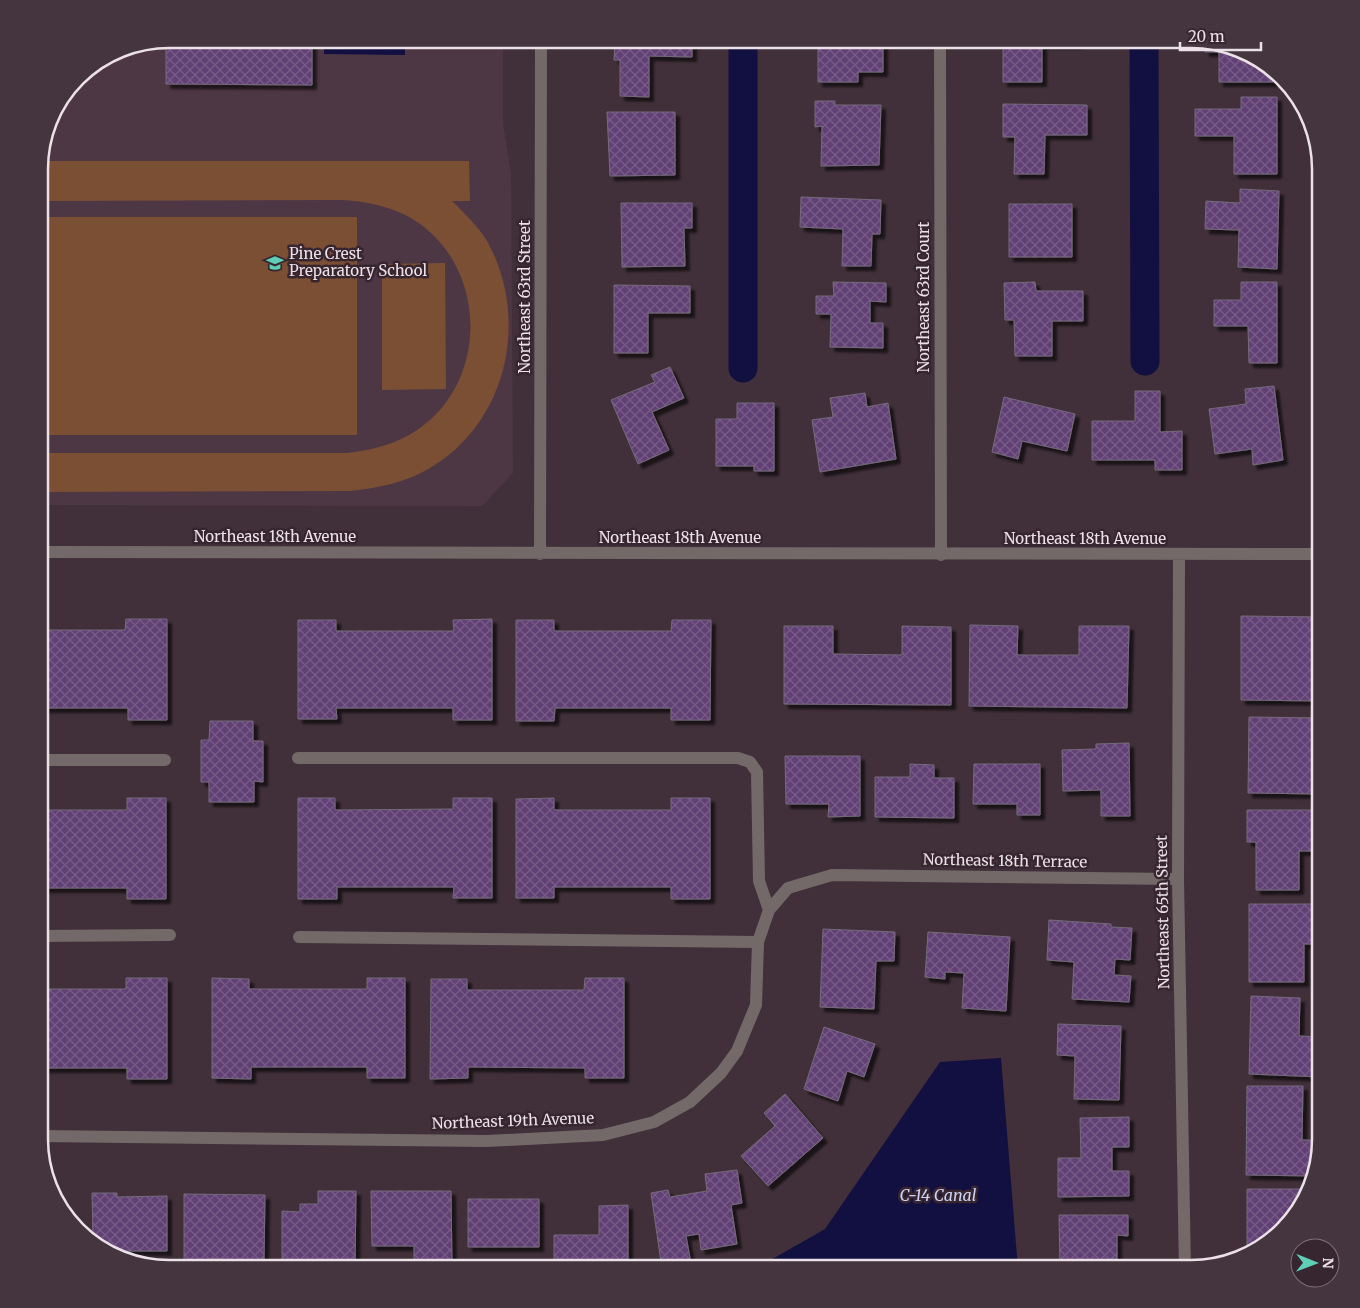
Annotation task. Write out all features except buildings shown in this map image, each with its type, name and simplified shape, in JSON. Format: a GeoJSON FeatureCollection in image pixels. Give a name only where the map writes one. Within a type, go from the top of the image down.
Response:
{"type":"FeatureCollection","features":[{"type":"Feature","properties":{"kind":"street","name":"Northeast 63rd Street"},"geometry":{"type":"LineString","coordinates":[[540,554],[541,48]]}},
{"type":"Feature","properties":{"kind":"street","name":"Northeast 63rd Court"},"geometry":{"type":"LineString","coordinates":[[940,48],[941,555]]}},
{"type":"Feature","properties":{"kind":"street","name":"Northeast 18th Avenue"},"geometry":{"type":"LineString","coordinates":[[48,552],[941,555],[1312,554]]}},
{"type":"Feature","properties":{"kind":"street","name":"Northeast 65th Street"},"geometry":{"type":"LineString","coordinates":[[1179,554],[1178,879],[1185,1260]]}},
{"type":"Feature","properties":{"kind":"street"},"geometry":{"type":"LineString","coordinates":[[298,758],[738,758],[750,762],[757,772],[759,881],[769,910]]}},
{"type":"Feature","properties":{"kind":"street"},"geometry":{"type":"LineString","coordinates":[[48,760],[165,760]]}},
{"type":"Feature","properties":{"kind":"street","name":"Northeast 18th Terrace"},"geometry":{"type":"LineString","coordinates":[[832,874],[1178,879]]}},
{"type":"Feature","properties":{"kind":"street","name":"Northeast 19th Avenue"},"geometry":{"type":"LineString","coordinates":[[48,1136],[486,1141],[603,1135],[654,1122],[690,1102],[721,1074],[737,1051],[756,1005],[758,942],[769,910],[788,888],[832,874]]}},
{"type":"Feature","properties":{"kind":"street"},"geometry":{"type":"LineString","coordinates":[[48,936],[170,936]]}},
{"type":"Feature","properties":{"kind":"street"},"geometry":{"type":"LineString","coordinates":[[299,937],[758,942]]}},
{"type":"Feature","properties":{"kind":"shaded area","name":"Pine Crest Preparatory School"},"geometry":{"type":"Polygon","coordinates":[[[161,48],[503,48],[503,124],[511,174],[513,473],[482,506],[48,505],[48,161],[52,137],[60,115],[73,95],[89,78],[108,64],[122,57],[145,50],[161,48]]]}},
{"type":"Feature","properties":{"kind":"shaded area"},"geometry":{"type":"Polygon","coordinates":[[[48,161],[469,161],[470,201],[452,201],[483,235],[500,271],[507,302],[508,335],[504,366],[494,396],[478,424],[457,448],[421,473],[401,481],[350,491],[48,492],[48,453],[348,453],[372,449],[394,442],[409,435],[434,416],[453,392],[465,365],[470,335],[469,305],[461,276],[446,249],[415,220],[375,204],[343,200],[48,201],[48,161]]]}},
{"type":"Feature","properties":{"kind":"shaded area"},"geometry":{"type":"Polygon","coordinates":[[[48,217],[357,217],[357,435],[48,435],[48,217]]]}},
{"type":"Feature","properties":{"kind":"shaded area"},"geometry":{"type":"Polygon","coordinates":[[[445,263],[446,389],[382,390],[382,264],[445,263]]]}},
{"type":"Feature","properties":{"kind":"water"},"geometry":{"type":"Polygon","coordinates":[[[324,48],[405,48],[405,55],[324,54],[324,48]]]}},
{"type":"Feature","properties":{"kind":"water","name":"C-14 Canal"},"geometry":{"type":"Polygon","coordinates":[[[1001,1058],[1017,1260],[771,1260],[825,1229],[940,1062],[1001,1058]]]}},
{"type":"Feature","properties":{"kind":"waterway"},"geometry":{"type":"LineString","coordinates":[[743,48],[743,368]]}},
{"type":"Feature","properties":{"kind":"waterway"},"geometry":{"type":"LineString","coordinates":[[1144,48],[1145,361]]}},
{"type":"Feature","properties":{"kind":"place","name":"Pine Crest Preparatory School"},"geometry":{"type":"Point","coordinates":[275,263]}}]}
